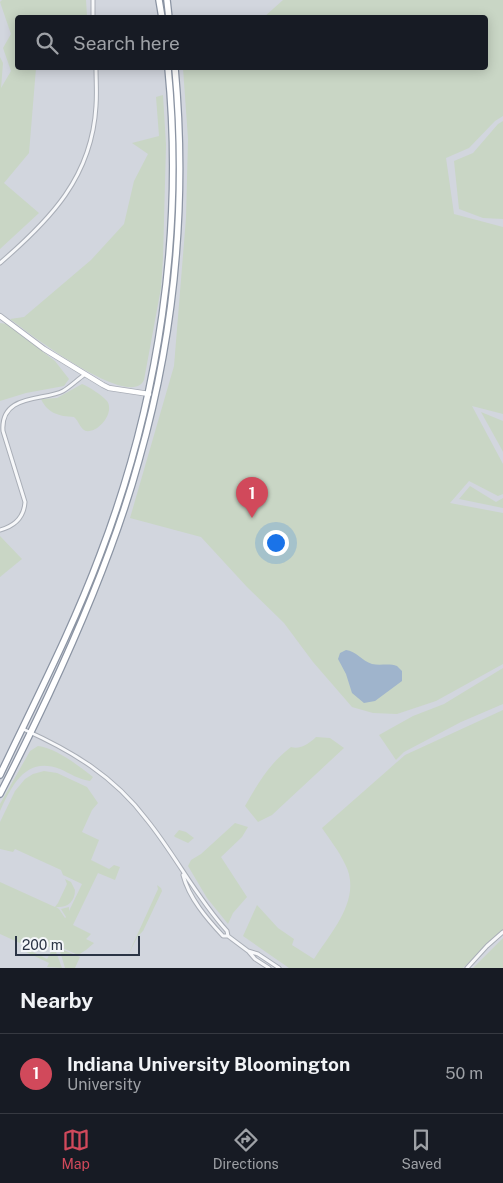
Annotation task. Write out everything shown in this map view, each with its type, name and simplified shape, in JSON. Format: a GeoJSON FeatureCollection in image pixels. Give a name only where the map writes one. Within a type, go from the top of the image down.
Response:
{"type":"FeatureCollection","features":[{"type":"Feature","properties":{"kind":"highway"},"geometry":{"type":"LineString","coordinates":[[160,0],[162,15]]}},
{"type":"Feature","properties":{"kind":"highway"},"geometry":{"type":"LineString","coordinates":[[167,0],[169,15]]}},
{"type":"Feature","properties":{"kind":"highway"},"geometry":{"type":"LineString","coordinates":[[0,776],[75,615],[102,550],[126,482],[148,394],[162,319],[170,231],[172,151],[168,70]]}},
{"type":"Feature","properties":{"kind":"highway"},"geometry":{"type":"LineString","coordinates":[[0,794],[77,634],[111,548],[137,468],[155,395],[170,310],[178,226],[179,158],[175,70]]}},
{"type":"Feature","properties":{"kind":"main road"},"geometry":{"type":"LineString","coordinates":[[0,316],[44,349],[84,375],[109,388],[155,395]]}},
{"type":"Feature","properties":{"kind":"street"},"geometry":{"type":"LineString","coordinates":[[93,0],[94,15]]}},
{"type":"Feature","properties":{"kind":"street"},"geometry":{"type":"LineString","coordinates":[[0,263],[48,218],[69,192],[75,180],[92,131],[96,107],[96,70]]}},
{"type":"Feature","properties":{"kind":"street"},"geometry":{"type":"LineString","coordinates":[[0,530],[15,524],[24,511],[25,502],[1,424],[4,417],[13,405],[20,401],[62,392],[84,375]]}},
{"type":"Feature","properties":{"kind":"street"},"geometry":{"type":"LineString","coordinates":[[22,728],[79,757],[122,791],[149,821],[183,873],[190,879],[210,912],[227,931],[228,936]]}},
{"type":"Feature","properties":{"kind":"street"},"geometry":{"type":"LineString","coordinates":[[183,873],[185,882],[204,914],[223,936],[228,936],[248,951],[255,959],[269,968]]}},
{"type":"Feature","properties":{"kind":"street"},"geometry":{"type":"LineString","coordinates":[[467,968],[486,946],[503,932]]}},
{"type":"Feature","properties":{"kind":"street"},"geometry":{"type":"LineString","coordinates":[[248,951],[258,954],[279,968]]}},
{"type":"Feature","properties":{"kind":"shaded area"},"geometry":{"type":"Polygon","coordinates":[[[0,0],[503,0],[503,968],[0,968],[0,0]]]}},
{"type":"Feature","properties":{"kind":"green space"},"geometry":{"type":"Polygon","coordinates":[[[2,0],[86,0],[87,15],[15,15],[15,70],[36,70],[29,153],[4,183],[39,213],[0,249],[0,57],[3,63],[1,88],[11,71],[3,48],[11,34],[0,2],[2,0]]]}},
{"type":"Feature","properties":{"kind":"green space"},"geometry":{"type":"Polygon","coordinates":[[[283,0],[503,0],[503,116],[495,121],[469,148],[446,158],[454,214],[503,227],[503,414],[472,406],[503,464],[503,494],[498,496],[469,481],[450,503],[503,513],[503,664],[436,701],[397,714],[373,713],[352,707],[313,662],[284,623],[247,587],[201,537],[130,518],[174,366],[186,218],[188,139],[183,70],[488,70],[488,15],[266,15],[283,0]]]}},
{"type":"Feature","properties":{"kind":"green space"},"geometry":{"type":"Polygon","coordinates":[[[163,95],[166,145],[161,288],[144,380],[135,387],[120,385],[100,378],[56,352],[10,319],[24,317],[91,260],[124,224],[134,181],[148,154],[132,143],[159,136],[156,97],[163,95]]]}},
{"type":"Feature","properties":{"kind":"green space"},"geometry":{"type":"Polygon","coordinates":[[[503,121],[503,219],[483,218],[459,209],[454,161],[473,153],[498,124],[503,121]]]}},
{"type":"Feature","properties":{"kind":"green space"},"geometry":{"type":"Polygon","coordinates":[[[0,323],[7,324],[55,361],[69,379],[64,386],[26,393],[0,401],[0,323]]]}},
{"type":"Feature","properties":{"kind":"green space"},"geometry":{"type":"Polygon","coordinates":[[[82,384],[102,396],[109,406],[109,411],[104,421],[91,431],[84,430],[74,417],[54,413],[47,408],[41,399],[57,398],[82,384]]]}},
{"type":"Feature","properties":{"kind":"green space"},"geometry":{"type":"Polygon","coordinates":[[[481,412],[503,421],[503,452],[501,448],[481,412]]]}},
{"type":"Feature","properties":{"kind":"green space"},"geometry":{"type":"Polygon","coordinates":[[[470,486],[496,502],[503,498],[503,508],[459,499],[470,486]]]}},
{"type":"Feature","properties":{"kind":"green space"},"geometry":{"type":"Polygon","coordinates":[[[0,536],[22,559],[0,577],[0,536]]]}},
{"type":"Feature","properties":{"kind":"green space"},"geometry":{"type":"Polygon","coordinates":[[[503,668],[503,704],[461,722],[404,752],[396,760],[379,735],[413,716],[444,704],[503,668]]]}},
{"type":"Feature","properties":{"kind":"green space"},"geometry":{"type":"Polygon","coordinates":[[[503,710],[503,930],[463,968],[289,968],[243,936],[257,905],[278,928],[294,939],[292,945],[314,959],[343,914],[348,902],[350,889],[350,877],[345,864],[322,828],[405,755],[503,710]]]}},
{"type":"Feature","properties":{"kind":"green space"},"geometry":{"type":"Polygon","coordinates":[[[316,737],[330,738],[344,748],[272,815],[258,822],[245,806],[270,767],[291,747],[301,747],[316,737]]]}},
{"type":"Feature","properties":{"kind":"green space"},"geometry":{"type":"Polygon","coordinates":[[[38,746],[60,754],[93,777],[90,781],[78,778],[60,769],[38,766],[22,775],[15,783],[0,811],[0,804],[30,751],[38,746]]]}},
{"type":"Feature","properties":{"kind":"green space"},"geometry":{"type":"Polygon","coordinates":[[[44,771],[57,773],[87,787],[98,803],[92,810],[82,832],[99,840],[91,860],[109,869],[114,865],[120,867],[115,880],[98,873],[73,925],[91,934],[86,939],[94,943],[78,955],[58,946],[33,949],[0,934],[0,882],[55,907],[67,884],[65,879],[71,882],[75,890],[74,898],[67,905],[56,907],[65,918],[61,909],[69,907],[69,911],[82,884],[63,875],[61,870],[15,849],[13,852],[0,849],[0,822],[15,791],[25,779],[33,774],[44,771]]]}},
{"type":"Feature","properties":{"kind":"green space"},"geometry":{"type":"Polygon","coordinates":[[[235,823],[248,827],[242,837],[221,857],[247,897],[233,913],[228,924],[207,898],[188,866],[191,860],[201,854],[235,823]]]}},
{"type":"Feature","properties":{"kind":"green space"},"geometry":{"type":"Polygon","coordinates":[[[179,830],[186,832],[194,838],[188,843],[175,837],[179,830]]]}},
{"type":"Feature","properties":{"kind":"green space"},"geometry":{"type":"Polygon","coordinates":[[[157,885],[162,891],[143,931],[138,936],[128,955],[158,889],[157,885]]]}},
{"type":"Feature","properties":{"kind":"green space"},"geometry":{"type":"Polygon","coordinates":[[[503,938],[503,968],[473,968],[503,938]]]}},
{"type":"Feature","properties":{"kind":"green space"},"geometry":{"type":"Polygon","coordinates":[[[25,948],[47,959],[52,950],[55,949],[62,968],[47,967],[49,963],[22,950],[25,948]]]}},
{"type":"Feature","properties":{"kind":"green space"},"geometry":{"type":"Polygon","coordinates":[[[59,948],[80,957],[75,968],[65,968],[59,948]]]}},
{"type":"Feature","properties":{"kind":"water"},"geometry":{"type":"Polygon","coordinates":[[[346,650],[353,652],[372,664],[397,666],[402,671],[402,681],[375,701],[364,703],[352,693],[346,674],[338,659],[340,653],[346,650]]]}},
{"type":"Feature","properties":{"kind":"place","name":"Indiana University Bloomington"},"geometry":{"type":"Point","coordinates":[252,518]}}]}
